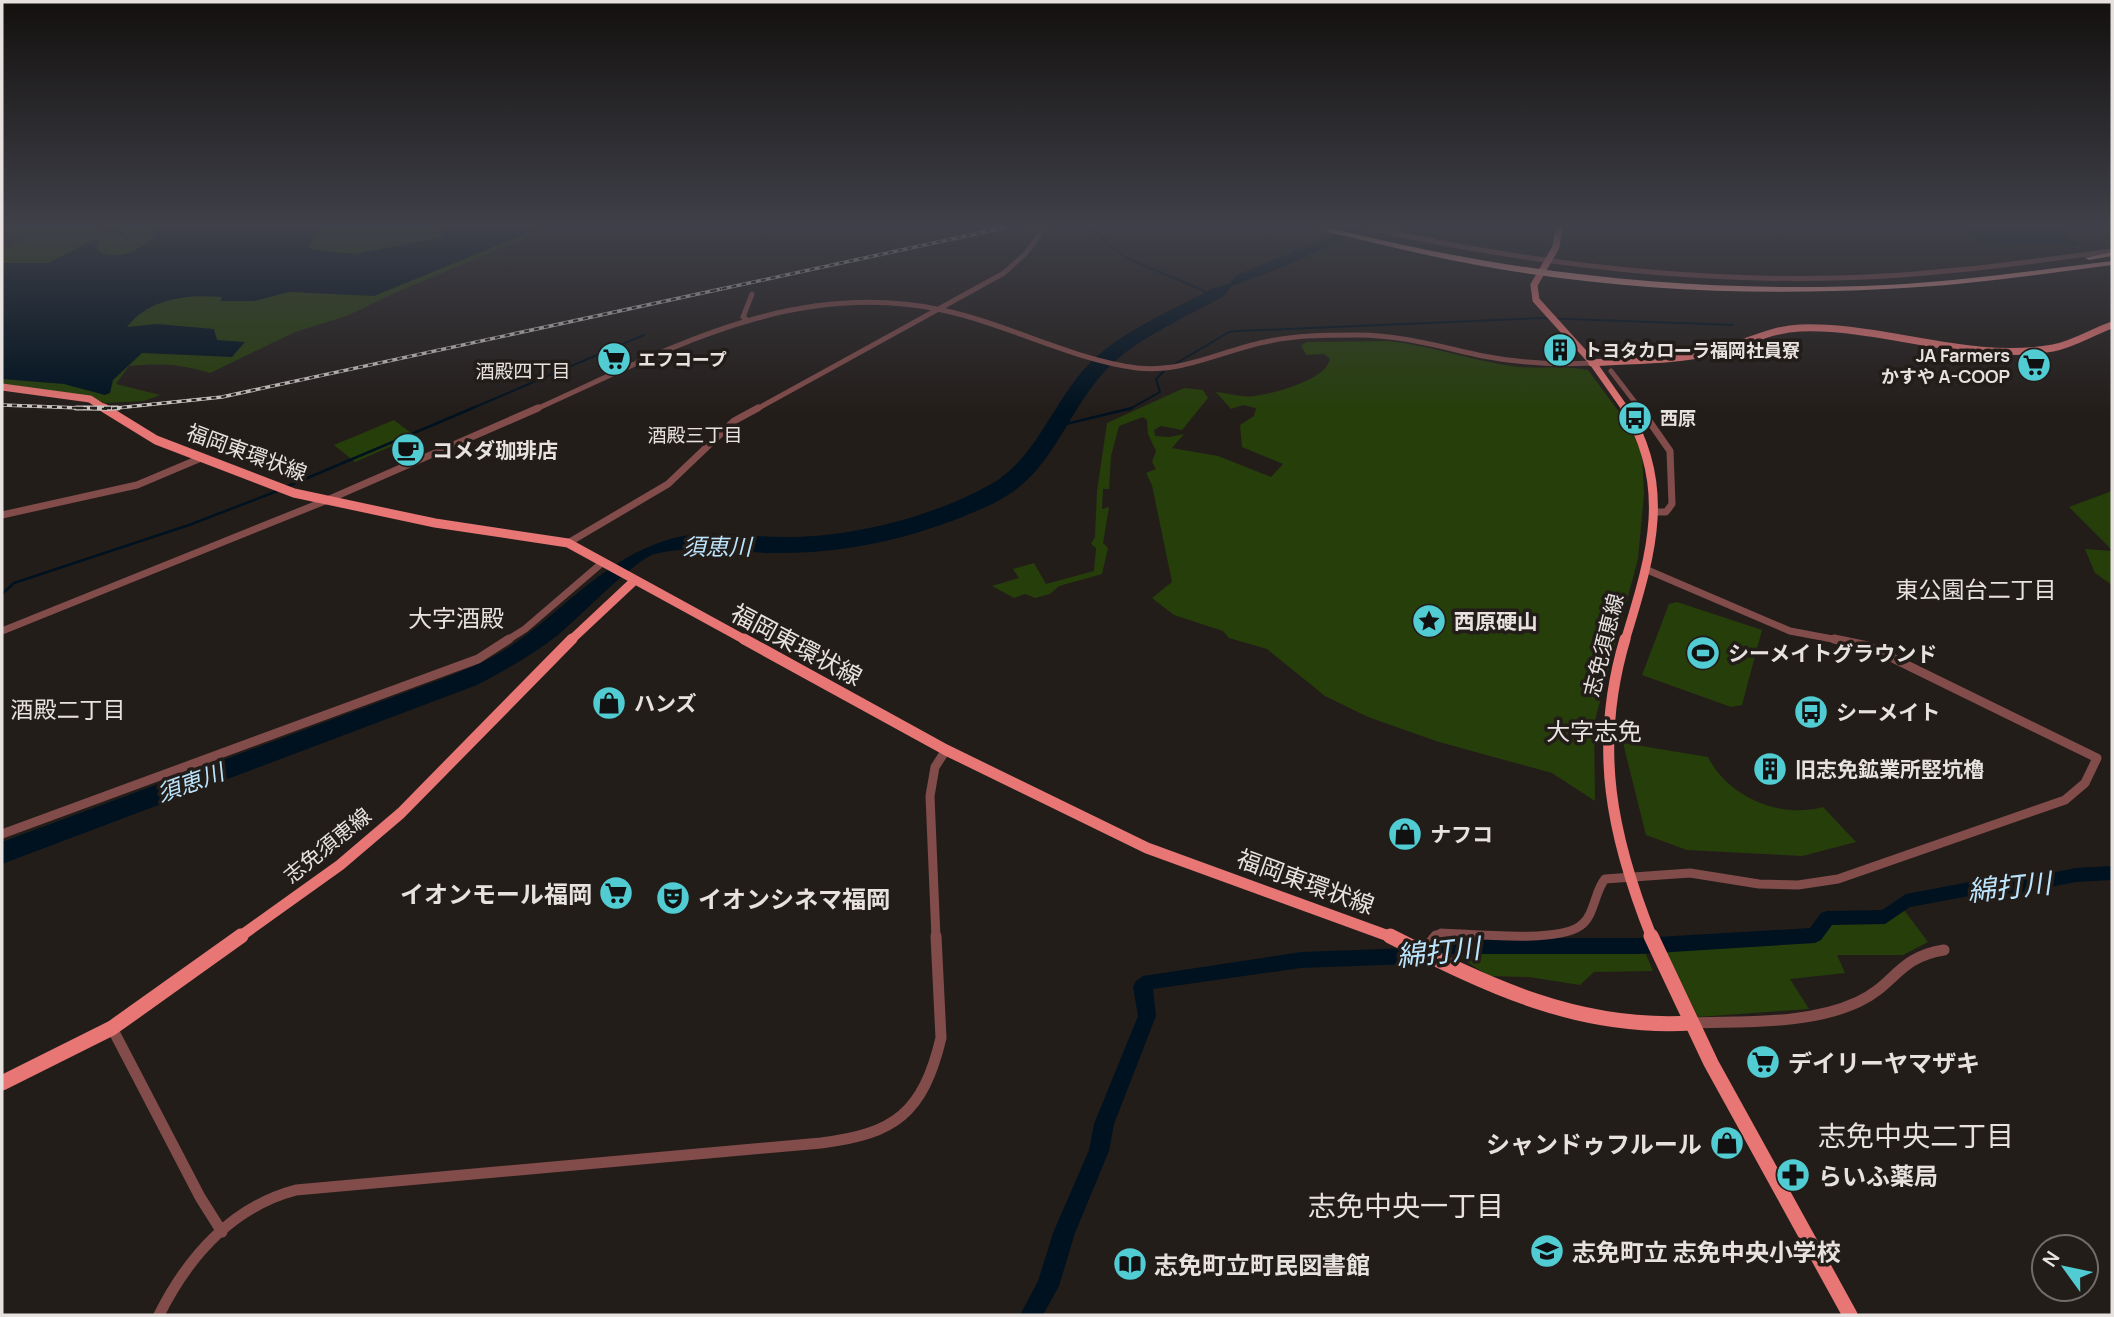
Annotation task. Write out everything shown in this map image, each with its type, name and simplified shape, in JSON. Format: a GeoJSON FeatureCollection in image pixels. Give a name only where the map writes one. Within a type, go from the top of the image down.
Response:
{"type":"FeatureCollection","features":[{"type":"Feature","properties":{"kind":"main road","name":"志免須恵線"},"geometry":{"type":"LineString","coordinates":[[1534,289],[1534,296],[1543,311],[1592,363],[1635,424],[1646,450],[1654,512],[1652,543],[1615,667],[1607,734],[1614,821],[1628,877],[1651,935],[1692,1023]]}},
{"type":"Feature","properties":{"kind":"main road"},"geometry":{"type":"LineString","coordinates":[[1592,363],[1700,355],[1756,336],[1799,328],[1855,330],[1988,349],[2041,350],[2067,344],[2112,324]]}},
{"type":"Feature","properties":{"kind":"main road","name":"福岡東環状線"},"geometry":{"type":"LineString","coordinates":[[2,387],[97,401],[156,440],[274,487],[325,501],[568,544],[946,750],[1147,848],[1386,934],[1524,1000],[1609,1021],[1657,1025],[1692,1023]]}},
{"type":"Feature","properties":{"kind":"main road","name":"志免須恵線"},"geometry":{"type":"LineString","coordinates":[[2,1083],[112,1028],[308,888],[391,821],[630,579]]}},
{"type":"Feature","properties":{"kind":"main road"},"geometry":{"type":"LineString","coordinates":[[1692,1023],[1850,1315]]}},
{"type":"Feature","properties":{"kind":"street"},"geometry":{"type":"LineString","coordinates":[[568,544],[668,484],[734,421],[972,289]]}},
{"type":"Feature","properties":{"kind":"street"},"geometry":{"type":"LineString","coordinates":[[746,319],[743,317],[752,294]]}},
{"type":"Feature","properties":{"kind":"street"},"geometry":{"type":"LineString","coordinates":[[2,631],[325,501],[746,319],[798,307],[845,302],[908,302],[940,307],[1114,364],[1155,369],[1179,367],[1266,341],[1362,335],[1415,339],[1528,363],[1592,363]]}},
{"type":"Feature","properties":{"kind":"street"},"geometry":{"type":"LineString","coordinates":[[1611,371],[1620,379],[1670,451],[1672,504],[1666,512],[1654,512]]}},
{"type":"Feature","properties":{"kind":"street"},"geometry":{"type":"LineString","coordinates":[[2,515],[136,485],[201,458]]}},
{"type":"Feature","properties":{"kind":"street"},"geometry":{"type":"LineString","coordinates":[[2,834],[478,659],[525,629],[606,564]]}},
{"type":"Feature","properties":{"kind":"street"},"geometry":{"type":"LineString","coordinates":[[1423,952],[1433,938],[1441,933],[1520,934],[1575,930],[1584,924],[1598,886],[1605,879],[1703,873],[1759,884],[1798,885],[1838,879],[2065,800],[2082,790],[2097,758],[1868,646],[1790,631],[1645,569]]}},
{"type":"Feature","properties":{"kind":"street"},"geometry":{"type":"LineString","coordinates":[[159,1315],[171,1289],[222,1232],[250,1208],[278,1194],[312,1186],[821,1143],[866,1137],[895,1119],[916,1102],[937,1061],[941,1038],[930,796],[935,766],[946,750]]}},
{"type":"Feature","properties":{"kind":"street"},"geometry":{"type":"LineString","coordinates":[[1692,1023],[1828,1012],[1870,996],[1901,964],[1920,953],[1944,950]]}},
{"type":"Feature","properties":{"kind":"street"},"geometry":{"type":"LineString","coordinates":[[112,1028],[200,1197],[222,1232]]}},
{"type":"Feature","properties":{"kind":"green space"},"geometry":{"type":"Polygon","coordinates":[[[2,289],[403,289],[347,316],[295,332],[210,373],[170,365],[129,366],[116,384],[160,395],[144,401],[105,403],[77,394],[2,385],[2,289]]]}},
{"type":"Feature","properties":{"kind":"green space"},"geometry":{"type":"Polygon","coordinates":[[[1390,341],[1512,366],[1588,370],[1628,424],[1642,454],[1644,494],[1638,559],[1594,724],[1595,801],[1552,773],[1439,742],[1368,717],[1325,696],[1267,649],[1229,638],[1223,631],[1174,615],[1152,598],[1172,582],[1152,485],[1146,473],[1156,469],[1152,462],[1156,451],[1148,434],[1147,420],[1143,417],[1119,426],[1111,456],[1109,489],[1103,489],[1102,509],[1109,507],[1103,543],[1108,548],[1102,574],[1059,586],[1050,594],[1035,598],[1025,594],[1014,598],[992,586],[1019,578],[1013,569],[1034,563],[1046,584],[1094,571],[1096,548],[1091,544],[1095,537],[1097,491],[1107,423],[1184,388],[1203,390],[1208,398],[1182,430],[1161,426],[1154,430],[1155,436],[1184,434],[1172,448],[1218,456],[1271,477],[1283,464],[1242,447],[1240,425],[1254,416],[1256,408],[1243,405],[1231,409],[1216,392],[1255,396],[1286,389],[1310,379],[1326,366],[1330,359],[1324,354],[1306,355],[1301,345],[1308,342],[1390,341]]]}},
{"type":"Feature","properties":{"kind":"green space"},"geometry":{"type":"Polygon","coordinates":[[[394,420],[415,436],[355,462],[334,445],[394,420]]]}},
{"type":"Feature","properties":{"kind":"green space"},"geometry":{"type":"Polygon","coordinates":[[[2112,491],[2112,550],[2069,507],[2112,491]]]}},
{"type":"Feature","properties":{"kind":"green space"},"geometry":{"type":"Polygon","coordinates":[[[2085,549],[2112,551],[2112,585],[2095,573],[2085,549]]]}},
{"type":"Feature","properties":{"kind":"green space","name":"シーメイトグラウンド"},"geometry":{"type":"Polygon","coordinates":[[[1677,602],[1762,630],[1742,705],[1731,707],[1642,675],[1669,604],[1677,602]]]}},
{"type":"Feature","properties":{"kind":"green space"},"geometry":{"type":"Polygon","coordinates":[[[1623,743],[1708,757],[1728,783],[1742,794],[1757,802],[1790,810],[1823,807],[1856,842],[1802,856],[1687,850],[1646,835],[1623,743]]]}},
{"type":"Feature","properties":{"kind":"green space"},"geometry":{"type":"Polygon","coordinates":[[[1901,906],[1928,942],[1903,955],[1837,955],[1845,973],[1790,979],[1809,1009],[1698,1017],[1660,939],[1819,937],[1829,919],[1891,917],[1901,906]]]}},
{"type":"Feature","properties":{"kind":"green space"},"geometry":{"type":"Polygon","coordinates":[[[1641,943],[1653,971],[1594,972],[1580,985],[1529,977],[1489,976],[1444,947],[1641,943]]]}},
{"type":"Feature","properties":{"kind":"water"},"geometry":{"type":"Polygon","coordinates":[[[2,289],[390,289],[374,296],[289,292],[254,301],[220,301],[222,297],[196,296],[170,300],[146,310],[127,327],[157,324],[214,329],[217,340],[245,342],[232,357],[142,353],[113,380],[110,393],[105,395],[64,384],[2,379],[2,289]]]}},
{"type":"Feature","properties":{"kind":"water","name":"須恵川"},"geometry":{"type":"Polygon","coordinates":[[[1210,289],[1229,289],[1224,296],[1162,329],[1119,358],[1092,387],[1057,442],[1030,477],[992,504],[941,525],[860,546],[804,552],[762,553],[700,549],[655,554],[634,566],[548,642],[477,685],[2,864],[2,842],[487,660],[534,629],[605,572],[645,548],[695,534],[783,537],[836,534],[917,516],[968,496],[1007,473],[1020,460],[1087,366],[1115,342],[1210,289]]]}},
{"type":"Feature","properties":{"kind":"waterway"},"geometry":{"type":"LineString","coordinates":[[1201,289],[1209,293]]}},
{"type":"Feature","properties":{"kind":"waterway"},"geometry":{"type":"LineString","coordinates":[[1175,364],[1229,332],[1238,331],[1541,318],[1733,325]]}},
{"type":"Feature","properties":{"kind":"waterway"},"geometry":{"type":"LineString","coordinates":[[468,410],[644,335]]}},
{"type":"Feature","properties":{"kind":"waterway"},"geometry":{"type":"LineString","coordinates":[[1131,408],[1160,392],[1156,379],[1166,369]]}},
{"type":"Feature","properties":{"kind":"waterway"},"geometry":{"type":"LineString","coordinates":[[286,487],[473,408]]}},
{"type":"Feature","properties":{"kind":"waterway"},"geometry":{"type":"LineString","coordinates":[[1066,424],[1131,408]]}},
{"type":"Feature","properties":{"kind":"waterway"},"geometry":{"type":"LineString","coordinates":[[2,594],[14,583],[189,525],[280,490]]}},
{"type":"Feature","properties":{"kind":"waterway","name":"綿打川"},"geometry":{"type":"LineString","coordinates":[[1031,1315],[1048,1286],[1064,1233],[1099,1151],[1104,1124],[1147,1016],[1142,987],[1149,982],[1301,960],[1410,956],[1440,946],[1640,946],[1815,935],[1827,918],[1885,917],[1906,901],[1991,885],[2014,887],[2076,875],[2112,873]]}},
{"type":"Feature","properties":{"kind":"railway"},"geometry":{"type":"LineString","coordinates":[[117,408],[222,397],[719,289]]}},
{"type":"Feature","properties":{"kind":"railway"},"geometry":{"type":"LineString","coordinates":[[712,291],[719,289]]}},
{"type":"Feature","properties":{"kind":"railway"},"geometry":{"type":"LineString","coordinates":[[2,405],[81,408]]}},
{"type":"Feature","properties":{"kind":"railway"},"geometry":{"type":"LineString","coordinates":[[76,408],[81,408]]}},
{"type":"Feature","properties":{"kind":"railway"},"geometry":{"type":"LineString","coordinates":[[81,408],[117,408]]}},
{"type":"Feature","properties":{"kind":"railway"},"geometry":{"type":"LineString","coordinates":[[81,408],[117,408]]}},
{"type":"Feature","properties":{"kind":"place","name":"トヨタカローラ福岡社員寮"},"geometry":{"type":"Point","coordinates":[1560,350]}},
{"type":"Feature","properties":{"kind":"place","name":"エフコープ"},"geometry":{"type":"Point","coordinates":[614,359]}},
{"type":"Feature","properties":{"kind":"place","name":"JA Farmers かすや A-COOP"},"geometry":{"type":"Point","coordinates":[2034,365]}},
{"type":"Feature","properties":{"kind":"place","name":"西原"},"geometry":{"type":"Point","coordinates":[1635,418]}},
{"type":"Feature","properties":{"kind":"place","name":"コメダ珈琲店"},"geometry":{"type":"Point","coordinates":[408,450]}},
{"type":"Feature","properties":{"kind":"place","name":"西原硬山"},"geometry":{"type":"Point","coordinates":[1429,621]}},
{"type":"Feature","properties":{"kind":"place","name":"シーメイトグラウンド"},"geometry":{"type":"Point","coordinates":[1703,653]}},
{"type":"Feature","properties":{"kind":"place","name":"ハンズ"},"geometry":{"type":"Point","coordinates":[609,703]}},
{"type":"Feature","properties":{"kind":"place","name":"シーメイト"},"geometry":{"type":"Point","coordinates":[1811,712]}},
{"type":"Feature","properties":{"kind":"place","name":"旧志免鉱業所竪坑櫓"},"geometry":{"type":"Point","coordinates":[1770,769]}},
{"type":"Feature","properties":{"kind":"place","name":"ナフコ"},"geometry":{"type":"Point","coordinates":[1405,834]}},
{"type":"Feature","properties":{"kind":"place","name":"イオンモール福岡"},"geometry":{"type":"Point","coordinates":[616,893]}},
{"type":"Feature","properties":{"kind":"place","name":"イオンシネマ福岡"},"geometry":{"type":"Point","coordinates":[673,898]}},
{"type":"Feature","properties":{"kind":"place","name":"デイリーヤマザキ"},"geometry":{"type":"Point","coordinates":[1763,1062]}},
{"type":"Feature","properties":{"kind":"place","name":"シャンドゥフルール"},"geometry":{"type":"Point","coordinates":[1727,1143]}},
{"type":"Feature","properties":{"kind":"place","name":"らいふ薬局"},"geometry":{"type":"Point","coordinates":[1793,1175]}},
{"type":"Feature","properties":{"kind":"place","name":"志免町立 志免中央小学校"},"geometry":{"type":"Point","coordinates":[1547,1251]}},
{"type":"Feature","properties":{"kind":"place","name":"志免町立町民図書館"},"geometry":{"type":"Point","coordinates":[1130,1264]}},
{"type":"Feature","properties":{"kind":"district","name":"酒殿四丁目"},"geometry":{"type":"Point","coordinates":[523,371]}},
{"type":"Feature","properties":{"kind":"district","name":"酒殿三丁目"},"geometry":{"type":"Point","coordinates":[695,435]}},
{"type":"Feature","properties":{"kind":"district","name":"東公園台二丁目"},"geometry":{"type":"Point","coordinates":[1976,589]}},
{"type":"Feature","properties":{"kind":"district","name":"大字酒殿"},"geometry":{"type":"Point","coordinates":[456,617]}},
{"type":"Feature","properties":{"kind":"district","name":"酒殿二丁目"},"geometry":{"type":"Point","coordinates":[68,709]}},
{"type":"Feature","properties":{"kind":"district","name":"大字志免"},"geometry":{"type":"Point","coordinates":[1594,730]}},
{"type":"Feature","properties":{"kind":"district","name":"志免中央二丁目"},"geometry":{"type":"Point","coordinates":[1916,1135]}},
{"type":"Feature","properties":{"kind":"district","name":"志免中央一丁目"},"geometry":{"type":"Point","coordinates":[1406,1205]}}]}
